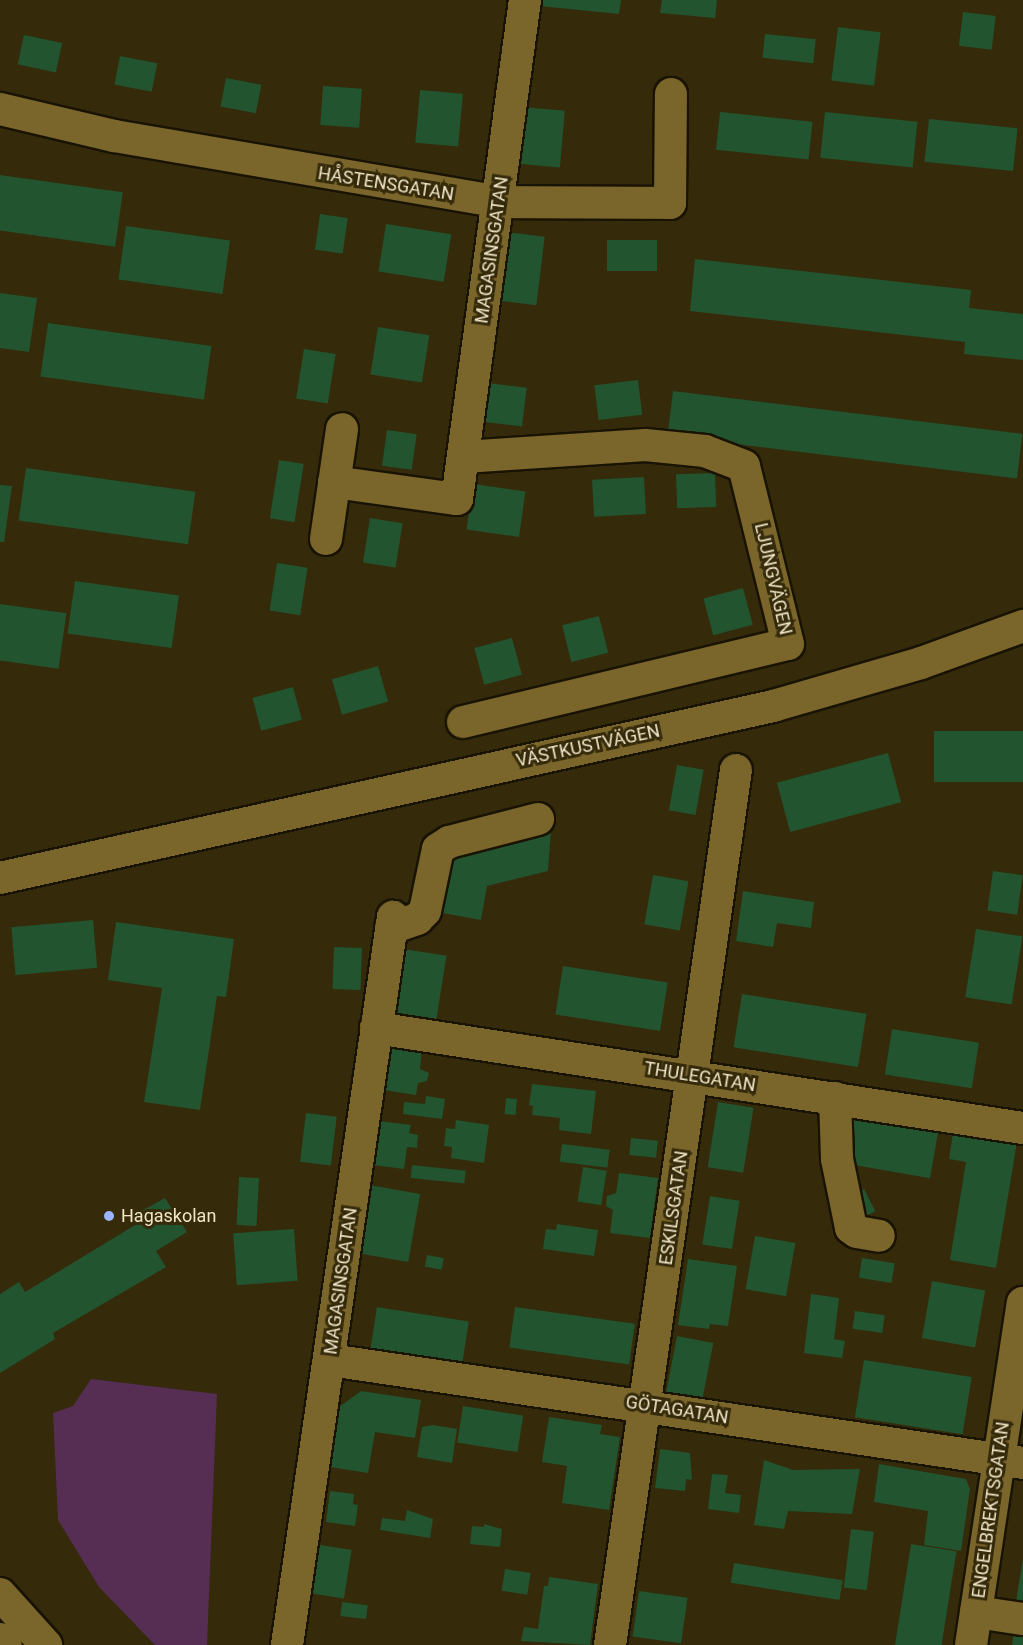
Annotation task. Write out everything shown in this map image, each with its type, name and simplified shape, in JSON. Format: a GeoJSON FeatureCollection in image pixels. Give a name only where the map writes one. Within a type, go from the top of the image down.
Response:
{"type":"FeatureCollection","features":[{"type":"Feature","properties":{"kind":"street","name":"MAGASINSGATAN"},"geometry":{"type":"LineString","coordinates":[[334,482],[457,499],[525,0]]}},
{"type":"Feature","properties":{"kind":"street","name":"HÅSTENSGATAN"},"geometry":{"type":"LineString","coordinates":[[0,110],[136,140],[499,202],[670,203],[671,94]]}},
{"type":"Feature","properties":{"kind":"street"},"geometry":{"type":"LineString","coordinates":[[326,539],[342,429]]}},
{"type":"Feature","properties":{"kind":"street","name":"LJUNGVÄGEN"},"geometry":{"type":"LineString","coordinates":[[463,722],[788,644],[744,466],[705,451],[645,445],[464,457]]}},
{"type":"Feature","properties":{"kind":"street","name":"VÄSTKUSTVÄGEN"},"geometry":{"type":"LineString","coordinates":[[0,878],[772,706],[921,663],[1023,626]]}},
{"type":"Feature","properties":{"kind":"street","name":"ESKILSGATAN"},"geometry":{"type":"LineString","coordinates":[[610,1645],[736,770]]}},
{"type":"Feature","properties":{"kind":"street","name":"MAGASINSGATAN"},"geometry":{"type":"LineString","coordinates":[[287,1645],[392,922],[417,919],[425,910],[438,849],[449,842],[538,819]]}},
{"type":"Feature","properties":{"kind":"street","name":"VÄSTKUSTVÄGEN"},"geometry":{"type":"LineString","coordinates":[[0,862],[147,845]]}},
{"type":"Feature","properties":{"kind":"street","name":"THULEGATAN"},"geometry":{"type":"LineString","coordinates":[[376,1028],[1023,1128]]}},
{"type":"Feature","properties":{"kind":"street"},"geometry":{"type":"LineString","coordinates":[[835,1098],[837,1159],[849,1220],[857,1232],[879,1236]]}},
{"type":"Feature","properties":{"kind":"street","name":"ENGELBREKTSGATAN"},"geometry":{"type":"LineString","coordinates":[[971,1645],[976,1612],[1011,1461],[1023,1303]]}},
{"type":"Feature","properties":{"kind":"street","name":"GÖTAGATAN"},"geometry":{"type":"LineString","coordinates":[[330,1360],[1011,1461]]}},
{"type":"Feature","properties":{"kind":"street"},"geometry":{"type":"LineString","coordinates":[[0,1594],[46,1645]]}},
{"type":"Feature","properties":{"kind":"street"},"geometry":{"type":"LineString","coordinates":[[976,1612],[1023,1619]]}},
{"type":"Feature","properties":{"kind":"street"},"geometry":{"type":"LineString","coordinates":[[0,1639],[6,1645]]}},
{"type":"Feature","properties":{"kind":"shaded area"},"geometry":{"type":"Polygon","coordinates":[[[91,1379],[217,1394],[207,1645],[155,1645],[99,1587],[58,1520],[53,1413],[73,1406],[91,1379]]]}},
{"type":"Feature","properties":{"kind":"building"},"geometry":{"type":"Polygon","coordinates":[[[541,0],[621,0],[619,14],[540,6],[541,0]]]}},
{"type":"Feature","properties":{"kind":"building"},"geometry":{"type":"Polygon","coordinates":[[[662,0],[717,0],[715,18],[660,13],[662,0]]]}},
{"type":"Feature","properties":{"kind":"building"},"geometry":{"type":"Polygon","coordinates":[[[963,12],[996,16],[992,50],[959,46],[963,12]]]}},
{"type":"Feature","properties":{"kind":"building"},"geometry":{"type":"Polygon","coordinates":[[[838,27],[881,32],[874,86],[831,81],[838,27]]]}},
{"type":"Feature","properties":{"kind":"building"},"geometry":{"type":"Polygon","coordinates":[[[765,34],[816,39],[813,63],[762,58],[765,34]]]}},
{"type":"Feature","properties":{"kind":"building"},"geometry":{"type":"Polygon","coordinates":[[[24,35],[62,43],[56,72],[18,64],[24,35]]]}},
{"type":"Feature","properties":{"kind":"building"},"geometry":{"type":"Polygon","coordinates":[[[120,56],[157,63],[152,92],[114,84],[120,56]]]}},
{"type":"Feature","properties":{"kind":"building"},"geometry":{"type":"Polygon","coordinates":[[[226,78],[261,85],[256,113],[220,106],[226,78]]]}},
{"type":"Feature","properties":{"kind":"building"},"geometry":{"type":"Polygon","coordinates":[[[323,86],[362,89],[359,128],[320,125],[323,86]]]}},
{"type":"Feature","properties":{"kind":"building"},"geometry":{"type":"Polygon","coordinates":[[[420,90],[463,94],[458,147],[415,143],[420,90]]]}},
{"type":"Feature","properties":{"kind":"building"},"geometry":{"type":"Polygon","coordinates":[[[523,107],[565,111],[560,167],[518,164],[523,107]]]}},
{"type":"Feature","properties":{"kind":"building"},"geometry":{"type":"Polygon","coordinates":[[[720,112],[812,122],[809,160],[716,150],[720,112]]]}},
{"type":"Feature","properties":{"kind":"building"},"geometry":{"type":"Polygon","coordinates":[[[825,112],[917,122],[913,167],[820,158],[825,112]]]}},
{"type":"Feature","properties":{"kind":"building"},"geometry":{"type":"Polygon","coordinates":[[[929,119],[1018,128],[1013,171],[925,162],[929,119]]]}},
{"type":"Feature","properties":{"kind":"building"},"geometry":{"type":"Polygon","coordinates":[[[0,175],[123,192],[115,247],[0,231],[0,175]]]}},
{"type":"Feature","properties":{"kind":"building"},"geometry":{"type":"Polygon","coordinates":[[[320,214],[348,218],[343,254],[315,250],[320,214]]]}},
{"type":"Feature","properties":{"kind":"building"},"geometry":{"type":"Polygon","coordinates":[[[386,224],[451,234],[444,282],[378,271],[386,224]]]}},
{"type":"Feature","properties":{"kind":"building"},"geometry":{"type":"Polygon","coordinates":[[[126,226],[230,241],[222,294],[118,279],[126,226]]]}},
{"type":"Feature","properties":{"kind":"building"},"geometry":{"type":"Polygon","coordinates":[[[506,232],[545,237],[536,305],[498,300],[506,232]]]}},
{"type":"Feature","properties":{"kind":"building"},"geometry":{"type":"Polygon","coordinates":[[[607,240],[657,240],[657,271],[607,271],[607,240]]]}},
{"type":"Feature","properties":{"kind":"building"},"geometry":{"type":"Polygon","coordinates":[[[695,259],[971,290],[969,308],[1023,314],[1023,360],[964,354],[965,342],[690,311],[695,259]]]}},
{"type":"Feature","properties":{"kind":"building"},"geometry":{"type":"Polygon","coordinates":[[[0,293],[37,298],[29,352],[0,348],[0,293]]]}},
{"type":"Feature","properties":{"kind":"building"},"geometry":{"type":"Polygon","coordinates":[[[48,323],[211,346],[204,399],[40,376],[48,323]]]}},
{"type":"Feature","properties":{"kind":"building"},"geometry":{"type":"Polygon","coordinates":[[[378,327],[429,335],[422,383],[370,374],[378,327]]]}},
{"type":"Feature","properties":{"kind":"building"},"geometry":{"type":"Polygon","coordinates":[[[304,349],[336,354],[328,403],[296,398],[304,349]]]}},
{"type":"Feature","properties":{"kind":"building"},"geometry":{"type":"Polygon","coordinates":[[[638,380],[642,415],[599,420],[594,385],[638,380]]]}},
{"type":"Feature","properties":{"kind":"building"},"geometry":{"type":"Polygon","coordinates":[[[488,383],[527,388],[522,426],[483,422],[488,383]]]}},
{"type":"Feature","properties":{"kind":"building"},"geometry":{"type":"Polygon","coordinates":[[[673,391],[1022,434],[1017,479],[668,436],[673,391]]]}},
{"type":"Feature","properties":{"kind":"building"},"geometry":{"type":"Polygon","coordinates":[[[387,430],[417,434],[412,470],[382,466],[387,430]]]}},
{"type":"Feature","properties":{"kind":"building"},"geometry":{"type":"Polygon","coordinates":[[[279,460],[304,464],[294,522],[270,518],[279,460]]]}},
{"type":"Feature","properties":{"kind":"building"},"geometry":{"type":"Polygon","coordinates":[[[26,468],[195,492],[188,544],[19,520],[26,468]]]}},
{"type":"Feature","properties":{"kind":"building"},"geometry":{"type":"Polygon","coordinates":[[[715,473],[716,507],[677,508],[676,474],[715,473]]]}},
{"type":"Feature","properties":{"kind":"building"},"geometry":{"type":"Polygon","coordinates":[[[644,477],[646,514],[594,517],[592,480],[644,477]]]}},
{"type":"Feature","properties":{"kind":"building"},"geometry":{"type":"Polygon","coordinates":[[[473,484],[525,491],[519,537],[467,530],[473,484]]]}},
{"type":"Feature","properties":{"kind":"building"},"geometry":{"type":"Polygon","coordinates":[[[0,485],[12,486],[4,542],[0,542],[0,485]]]}},
{"type":"Feature","properties":{"kind":"building"},"geometry":{"type":"Polygon","coordinates":[[[370,518],[403,523],[396,568],[363,562],[370,518]]]}},
{"type":"Feature","properties":{"kind":"building"},"geometry":{"type":"Polygon","coordinates":[[[277,563],[308,568],[300,615],[269,610],[277,563]]]}},
{"type":"Feature","properties":{"kind":"building"},"geometry":{"type":"Polygon","coordinates":[[[75,581],[179,596],[172,648],[68,633],[75,581]]]}},
{"type":"Feature","properties":{"kind":"building"},"geometry":{"type":"Polygon","coordinates":[[[743,588],[753,625],[713,635],[703,599],[743,588]]]}},
{"type":"Feature","properties":{"kind":"building"},"geometry":{"type":"Polygon","coordinates":[[[0,604],[66,613],[59,669],[0,661],[0,604]]]}},
{"type":"Feature","properties":{"kind":"building"},"geometry":{"type":"Polygon","coordinates":[[[599,616],[608,653],[571,662],[562,625],[599,616]]]}},
{"type":"Feature","properties":{"kind":"building"},"geometry":{"type":"Polygon","coordinates":[[[512,638],[522,675],[484,685],[474,648],[512,638]]]}},
{"type":"Feature","properties":{"kind":"building"},"geometry":{"type":"Polygon","coordinates":[[[378,666],[388,702],[342,715],[332,679],[378,666]]]}},
{"type":"Feature","properties":{"kind":"building"},"geometry":{"type":"Polygon","coordinates":[[[293,687],[302,720],[261,731],[252,698],[293,687]]]}},
{"type":"Feature","properties":{"kind":"building"},"geometry":{"type":"Polygon","coordinates":[[[934,731],[1023,731],[1023,782],[934,782],[934,731]]]}},
{"type":"Feature","properties":{"kind":"building"},"geometry":{"type":"Polygon","coordinates":[[[888,753],[901,802],[790,832],[777,783],[888,753]]]}},
{"type":"Feature","properties":{"kind":"building"},"geometry":{"type":"Polygon","coordinates":[[[677,765],[704,770],[696,815],[669,810],[677,765]]]}},
{"type":"Feature","properties":{"kind":"building"},"geometry":{"type":"Polygon","coordinates":[[[551,829],[548,871],[487,886],[481,920],[437,912],[444,875],[449,875],[445,855],[551,829]]]}},
{"type":"Feature","properties":{"kind":"building"},"geometry":{"type":"Polygon","coordinates":[[[993,871],[1023,875],[1017,915],[987,911],[993,871]]]}},
{"type":"Feature","properties":{"kind":"building"},"geometry":{"type":"Polygon","coordinates":[[[653,875],[688,881],[680,930],[644,924],[653,875]]]}},
{"type":"Feature","properties":{"kind":"building"},"geometry":{"type":"Polygon","coordinates":[[[743,891],[814,902],[811,928],[777,923],[773,947],[736,941],[743,891]]]}},
{"type":"Feature","properties":{"kind":"building"},"geometry":{"type":"Polygon","coordinates":[[[93,920],[97,968],[15,975],[11,927],[93,920]]]}},
{"type":"Feature","properties":{"kind":"building"},"geometry":{"type":"Polygon","coordinates":[[[116,922],[234,939],[226,997],[217,996],[200,1110],[144,1102],[162,988],[108,980],[116,922]]]}},
{"type":"Feature","properties":{"kind":"building"},"geometry":{"type":"Polygon","coordinates":[[[976,929],[1022,936],[1012,1005],[965,997],[976,929]]]}},
{"type":"Feature","properties":{"kind":"building"},"geometry":{"type":"Polygon","coordinates":[[[334,947],[362,948],[361,990],[333,989],[334,947]]]}},
{"type":"Feature","properties":{"kind":"building"},"geometry":{"type":"Polygon","coordinates":[[[404,949],[446,956],[436,1019],[394,1012],[404,949]]]}},
{"type":"Feature","properties":{"kind":"building"},"geometry":{"type":"Polygon","coordinates":[[[563,966],[668,983],[660,1031],[555,1014],[563,966]]]}},
{"type":"Feature","properties":{"kind":"building"},"geometry":{"type":"Polygon","coordinates":[[[742,994],[866,1014],[858,1067],[734,1047],[742,994]]]}},
{"type":"Feature","properties":{"kind":"building"},"geometry":{"type":"Polygon","coordinates":[[[892,1029],[979,1043],[972,1088],[885,1074],[892,1029]]]}},
{"type":"Feature","properties":{"kind":"building"},"geometry":{"type":"Polygon","coordinates":[[[390,1045],[422,1049],[420,1069],[429,1073],[427,1081],[418,1083],[416,1095],[384,1090],[390,1045]]]}},
{"type":"Feature","properties":{"kind":"building"},"geometry":{"type":"Polygon","coordinates":[[[532,1084],[596,1091],[591,1134],[559,1130],[560,1118],[532,1115],[533,1106],[529,1105],[532,1084]]]}},
{"type":"Feature","properties":{"kind":"building"},"geometry":{"type":"Polygon","coordinates":[[[426,1096],[445,1099],[442,1119],[403,1114],[404,1102],[425,1104],[426,1096]]]}},
{"type":"Feature","properties":{"kind":"building"},"geometry":{"type":"Polygon","coordinates":[[[506,1098],[517,1099],[516,1115],[505,1114],[506,1098]]]}},
{"type":"Feature","properties":{"kind":"building"},"geometry":{"type":"Polygon","coordinates":[[[718,1102],[754,1108],[743,1173],[708,1167],[718,1102]]]}},
{"type":"Feature","properties":{"kind":"building"},"geometry":{"type":"Polygon","coordinates":[[[306,1113],[337,1117],[331,1165],[300,1162],[306,1113]]]}},
{"type":"Feature","properties":{"kind":"building"},"geometry":{"type":"Polygon","coordinates":[[[853,1114],[939,1129],[930,1178],[844,1163],[853,1114]]]}},
{"type":"Feature","properties":{"kind":"building"},"geometry":{"type":"Polygon","coordinates":[[[456,1120],[489,1125],[484,1163],[451,1158],[452,1147],[444,1146],[446,1128],[455,1129],[456,1120]]]}},
{"type":"Feature","properties":{"kind":"building"},"geometry":{"type":"Polygon","coordinates":[[[379,1121],[411,1125],[409,1133],[418,1135],[417,1148],[407,1147],[404,1169],[373,1165],[379,1121]]]}},
{"type":"Feature","properties":{"kind":"building"},"geometry":{"type":"Polygon","coordinates":[[[953,1132],[1017,1142],[996,1268],[950,1260],[966,1162],[949,1159],[953,1132]]]}},
{"type":"Feature","properties":{"kind":"building"},"geometry":{"type":"Polygon","coordinates":[[[631,1138],[658,1141],[656,1158],[629,1155],[631,1138]]]}},
{"type":"Feature","properties":{"kind":"building"},"geometry":{"type":"Polygon","coordinates":[[[562,1144],[610,1150],[607,1168],[560,1162],[562,1144]]]}},
{"type":"Feature","properties":{"kind":"building"},"geometry":{"type":"Polygon","coordinates":[[[412,1165],[466,1171],[464,1184],[411,1178],[412,1165]]]}},
{"type":"Feature","properties":{"kind":"building"},"geometry":{"type":"Polygon","coordinates":[[[583,1167],[607,1171],[601,1205],[578,1202],[583,1167]]]}},
{"type":"Feature","properties":{"kind":"building"},"geometry":{"type":"Polygon","coordinates":[[[619,1173],[658,1178],[650,1238],[610,1233],[613,1210],[606,1206],[607,1196],[616,1193],[619,1173]]]}},
{"type":"Feature","properties":{"kind":"building"},"geometry":{"type":"Polygon","coordinates":[[[239,1177],[259,1178],[256,1226],[236,1225],[239,1177]]]}},
{"type":"Feature","properties":{"kind":"building"},"geometry":{"type":"Polygon","coordinates":[[[369,1185],[420,1194],[408,1262],[357,1253],[369,1185]]]}},
{"type":"Feature","properties":{"kind":"building"},"geometry":{"type":"Polygon","coordinates":[[[864,1189],[875,1211],[861,1219],[850,1196],[864,1189]]]}},
{"type":"Feature","properties":{"kind":"building"},"geometry":{"type":"Polygon","coordinates":[[[710,1196],[740,1201],[732,1249],[702,1244],[710,1196]]]}},
{"type":"Feature","properties":{"kind":"building"},"geometry":{"type":"Polygon","coordinates":[[[165,1198],[187,1232],[156,1251],[166,1267],[53,1333],[55,1339],[0,1373],[0,1294],[19,1282],[25,1292],[140,1222],[136,1214],[165,1198]]]}},
{"type":"Feature","properties":{"kind":"building"},"geometry":{"type":"Polygon","coordinates":[[[557,1224],[598,1230],[594,1256],[543,1249],[546,1229],[556,1230],[557,1224]]]}},
{"type":"Feature","properties":{"kind":"building"},"geometry":{"type":"Polygon","coordinates":[[[294,1229],[298,1281],[237,1285],[233,1233],[294,1229]]]}},
{"type":"Feature","properties":{"kind":"building"},"geometry":{"type":"Polygon","coordinates":[[[755,1236],[795,1243],[786,1296],[746,1289],[755,1236]]]}},
{"type":"Feature","properties":{"kind":"building"},"geometry":{"type":"Polygon","coordinates":[[[427,1255],[444,1258],[442,1270],[425,1267],[427,1255]]]}},
{"type":"Feature","properties":{"kind":"building"},"geometry":{"type":"Polygon","coordinates":[[[862,1258],[895,1263],[891,1283],[859,1278],[862,1258]]]}},
{"type":"Feature","properties":{"kind":"building"},"geometry":{"type":"Polygon","coordinates":[[[688,1259],[737,1266],[728,1326],[710,1324],[709,1329],[678,1325],[688,1259]]]}},
{"type":"Feature","properties":{"kind":"building"},"geometry":{"type":"Polygon","coordinates":[[[932,1281],[985,1290],[975,1347],[922,1338],[932,1281]]]}},
{"type":"Feature","properties":{"kind":"building"},"geometry":{"type":"Polygon","coordinates":[[[811,1294],[839,1298],[834,1339],[845,1341],[842,1358],[804,1353],[811,1294]]]}},
{"type":"Feature","properties":{"kind":"building"},"geometry":{"type":"Polygon","coordinates":[[[377,1307],[469,1322],[462,1367],[370,1352],[377,1307]]]}},
{"type":"Feature","properties":{"kind":"building"},"geometry":{"type":"Polygon","coordinates":[[[515,1307],[635,1324],[629,1364],[509,1348],[515,1307]]]}},
{"type":"Feature","properties":{"kind":"building"},"geometry":{"type":"Polygon","coordinates":[[[855,1311],[885,1315],[882,1333],[852,1329],[855,1311]]]}},
{"type":"Feature","properties":{"kind":"building"},"geometry":{"type":"Polygon","coordinates":[[[677,1336],[713,1343],[702,1402],[666,1395],[677,1336]]]}},
{"type":"Feature","properties":{"kind":"building"},"geometry":{"type":"Polygon","coordinates":[[[864,1360],[972,1377],[963,1434],[855,1417],[864,1360]]]}},
{"type":"Feature","properties":{"kind":"building"},"geometry":{"type":"Polygon","coordinates":[[[361,1391],[421,1400],[415,1438],[375,1432],[368,1473],[330,1467],[339,1407],[361,1391]]]}},
{"type":"Feature","properties":{"kind":"building"},"geometry":{"type":"Polygon","coordinates":[[[463,1406],[523,1416],[517,1452],[457,1443],[463,1406]]]}},
{"type":"Feature","properties":{"kind":"building"},"geometry":{"type":"Polygon","coordinates":[[[549,1417],[602,1425],[600,1434],[620,1437],[609,1510],[562,1503],[567,1466],[542,1462],[549,1417]]]}},
{"type":"Feature","properties":{"kind":"building"},"geometry":{"type":"Polygon","coordinates":[[[433,1425],[457,1429],[452,1463],[417,1457],[422,1427],[433,1425]]]}},
{"type":"Feature","properties":{"kind":"building"},"geometry":{"type":"Polygon","coordinates":[[[660,1449],[690,1453],[692,1480],[686,1479],[685,1491],[655,1488],[660,1449]]]}},
{"type":"Feature","properties":{"kind":"building"},"geometry":{"type":"Polygon","coordinates":[[[764,1460],[793,1470],[860,1469],[852,1514],[788,1511],[784,1529],[754,1525],[764,1460]]]}},
{"type":"Feature","properties":{"kind":"building"},"geometry":{"type":"Polygon","coordinates":[[[879,1464],[966,1479],[970,1489],[961,1551],[924,1545],[928,1511],[874,1502],[879,1464]]]}},
{"type":"Feature","properties":{"kind":"building"},"geometry":{"type":"Polygon","coordinates":[[[712,1474],[728,1475],[725,1493],[741,1495],[739,1513],[708,1509],[712,1474]]]}},
{"type":"Feature","properties":{"kind":"building"},"geometry":{"type":"Polygon","coordinates":[[[330,1491],[354,1494],[353,1504],[358,1505],[355,1526],[326,1522],[330,1491]]]}},
{"type":"Feature","properties":{"kind":"building"},"geometry":{"type":"Polygon","coordinates":[[[407,1510],[433,1519],[430,1538],[380,1530],[382,1518],[405,1521],[407,1510]]]}},
{"type":"Feature","properties":{"kind":"building"},"geometry":{"type":"Polygon","coordinates":[[[484,1524],[502,1529],[500,1547],[470,1544],[472,1526],[484,1527],[484,1524]]]}},
{"type":"Feature","properties":{"kind":"building"},"geometry":{"type":"Polygon","coordinates":[[[851,1529],[874,1532],[867,1590],[844,1588],[851,1529]]]}},
{"type":"Feature","properties":{"kind":"building"},"geometry":{"type":"Polygon","coordinates":[[[911,1544],[956,1551],[942,1645],[895,1645],[911,1544]]]}},
{"type":"Feature","properties":{"kind":"building"},"geometry":{"type":"Polygon","coordinates":[[[320,1545],[352,1550],[344,1598],[312,1593],[320,1545]]]}},
{"type":"Feature","properties":{"kind":"building"},"geometry":{"type":"Polygon","coordinates":[[[1023,1559],[1023,1609],[1015,1607],[1023,1559]]]}},
{"type":"Feature","properties":{"kind":"building"},"geometry":{"type":"Polygon","coordinates":[[[734,1563],[843,1580],[840,1600],[731,1583],[734,1563]]]}},
{"type":"Feature","properties":{"kind":"building"},"geometry":{"type":"Polygon","coordinates":[[[505,1569],[531,1573],[527,1595],[502,1591],[505,1569]]]}},
{"type":"Feature","properties":{"kind":"building"},"geometry":{"type":"Polygon","coordinates":[[[549,1577],[598,1584],[590,1645],[521,1641],[524,1627],[538,1629],[544,1586],[548,1586],[549,1577]]]}},
{"type":"Feature","properties":{"kind":"building"},"geometry":{"type":"Polygon","coordinates":[[[639,1591],[688,1598],[681,1643],[633,1637],[639,1591]]]}},
{"type":"Feature","properties":{"kind":"building"},"geometry":{"type":"Polygon","coordinates":[[[342,1602],[368,1605],[366,1619],[340,1616],[342,1602]]]}},
{"type":"Feature","properties":{"kind":"building"},"geometry":{"type":"Polygon","coordinates":[[[1014,1632],[1023,1634],[1023,1645],[1012,1645],[1014,1632]]]}},
{"type":"Feature","properties":{"kind":"place","name":"Hagaskolan"},"geometry":{"type":"Point","coordinates":[109,1216]}}]}
